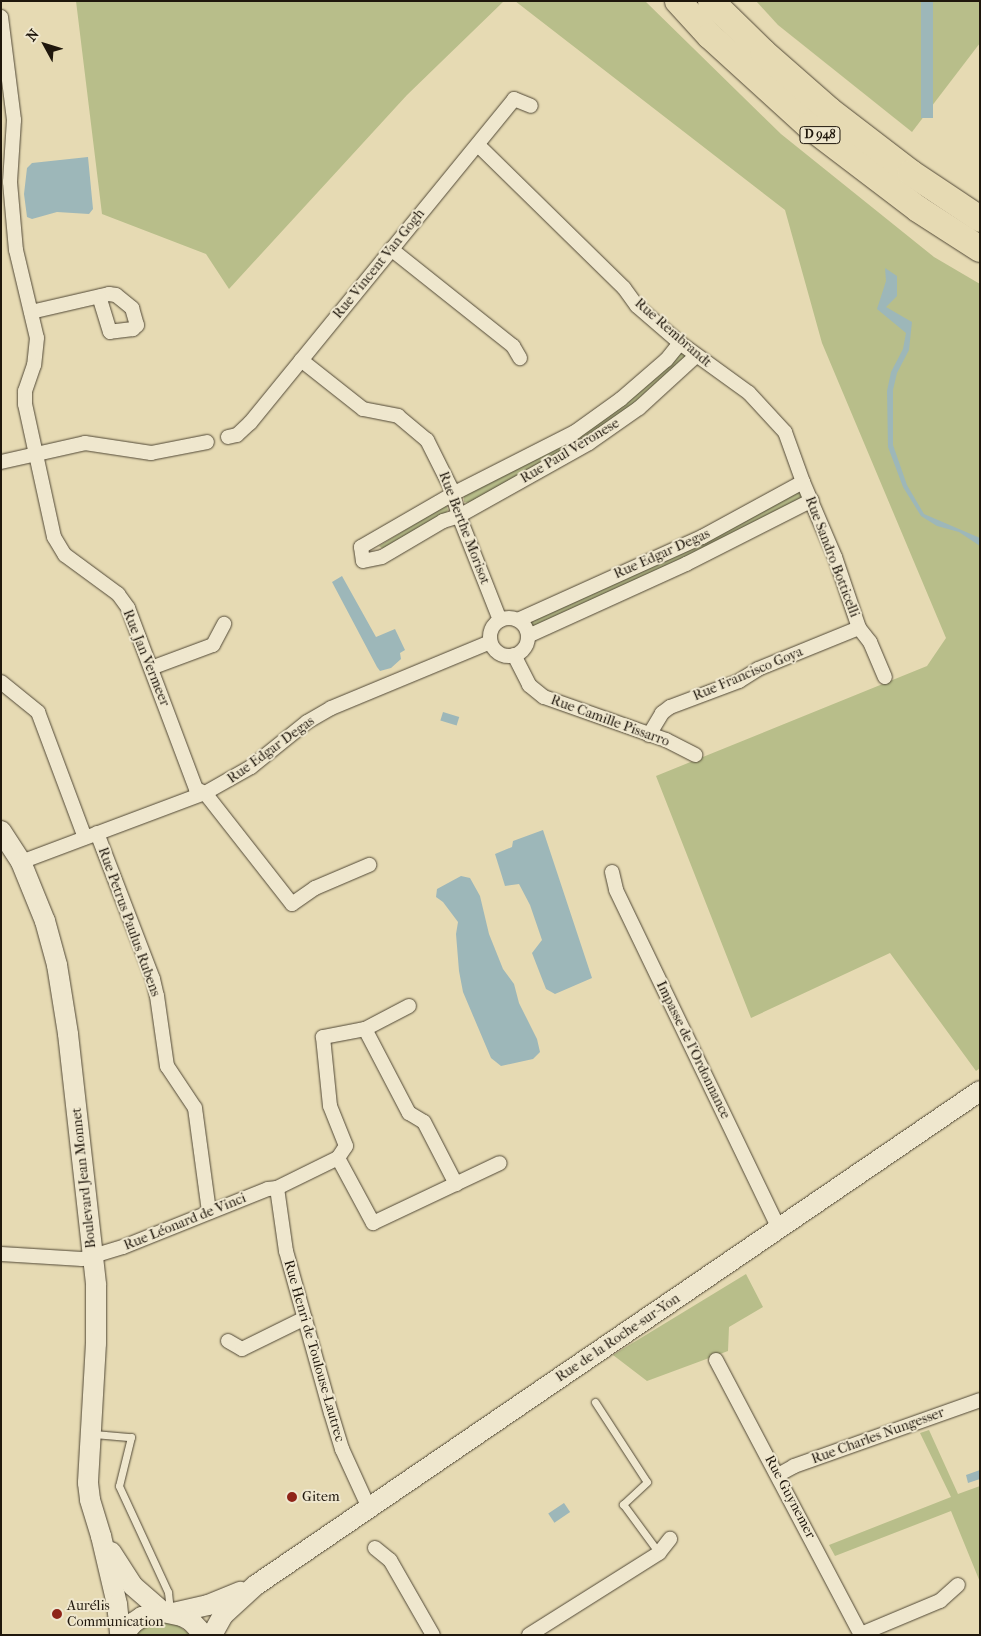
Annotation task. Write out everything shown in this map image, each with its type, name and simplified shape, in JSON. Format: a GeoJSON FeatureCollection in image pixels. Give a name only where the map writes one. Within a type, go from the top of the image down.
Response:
{"type":"FeatureCollection","features":[{"type":"Feature","properties":{"kind":"highway","name":"D 948"},"geometry":{"type":"LineString","coordinates":[[678,1],[710,36],[809,126],[918,210],[980,249]]}},
{"type":"Feature","properties":{"kind":"highway","name":"D 948"},"geometry":{"type":"LineString","coordinates":[[711,1],[763,52],[829,110],[911,173],[980,219]]}},
{"type":"Feature","properties":{"kind":"main road","name":"Boulevard Jean Monnet"},"geometry":{"type":"LineString","coordinates":[[1,831],[20,862],[45,921],[57,965],[68,1034],[96,1285],[96,1343],[88,1482],[90,1500],[101,1536],[117,1604],[120,1635]]}},
{"type":"Feature","properties":{"kind":"main road","name":"Rue de la Roche-sur-Yon"},"geometry":{"type":"LineString","coordinates":[[212,1635],[223,1615],[256,1585],[980,1091]]}},
{"type":"Feature","properties":{"kind":"main road","name":"Boulevard Jean Monnet"},"geometry":{"type":"LineString","coordinates":[[101,1536],[133,1586],[169,1612],[191,1620],[204,1635]]}},
{"type":"Feature","properties":{"kind":"main road","name":"Rue de la Roche-sur-Yon"},"geometry":{"type":"LineString","coordinates":[[124,1635],[133,1623],[142,1617],[225,1600],[256,1585]]}},
{"type":"Feature","properties":{"kind":"street","name":"Rue Jan Vermeer"},"geometry":{"type":"LineString","coordinates":[[1,17],[14,120],[6,182],[16,250],[37,338],[37,352],[25,391],[25,404],[54,536],[65,555],[118,594],[128,608],[196,789],[205,793],[292,904],[315,888],[369,865]]}},
{"type":"Feature","properties":{"kind":"street","name":"Rue Vincent Van Gogh"},"geometry":{"type":"LineString","coordinates":[[228,437],[237,435],[250,423],[514,99],[531,106]]}},
{"type":"Feature","properties":{"kind":"street","name":"Rue Rembrandt"},"geometry":{"type":"LineString","coordinates":[[478,145],[624,288],[637,306],[696,356],[749,393],[773,416],[784,432],[807,491]]}},
{"type":"Feature","properties":{"kind":"street"},"geometry":{"type":"LineString","coordinates":[[391,249],[513,346],[520,358]]}},
{"type":"Feature","properties":{"kind":"street"},"geometry":{"type":"LineString","coordinates":[[31,312],[98,297]]}},
{"type":"Feature","properties":{"kind":"street","name":"Rue Paul Veronese"},"geometry":{"type":"LineString","coordinates":[[680,343],[666,360],[621,399],[575,432],[451,495],[361,547],[363,561],[382,557],[443,521],[459,516],[574,452],[639,408],[696,356]]}},
{"type":"Feature","properties":{"kind":"street","name":"Rue Berthe Morisot"},"geometry":{"type":"LineString","coordinates":[[301,360],[363,409],[398,416],[427,440],[451,488],[451,495],[500,620]]}},
{"type":"Feature","properties":{"kind":"street"},"geometry":{"type":"LineString","coordinates":[[1,462],[85,443],[150,453],[207,442]]}},
{"type":"Feature","properties":{"kind":"street","name":"Rue Edgar Degas"},"geometry":{"type":"LineString","coordinates":[[518,620],[807,491]]}},
{"type":"Feature","properties":{"kind":"street","name":"Rue Edgar Degas"},"geometry":{"type":"LineString","coordinates":[[528,636],[686,564],[807,491]]}},
{"type":"Feature","properties":{"kind":"street","name":"Rue Sandro Botticelli"},"geometry":{"type":"LineString","coordinates":[[807,491],[835,557],[859,628],[870,642],[885,677]]}},
{"type":"Feature","properties":{"kind":"street"},"geometry":{"type":"LineString","coordinates":[[512,618],[518,620],[527,630],[528,636],[524,648],[514,655],[502,655],[493,648],[490,642],[491,630],[500,620],[512,618]]}},
{"type":"Feature","properties":{"kind":"street"},"geometry":{"type":"LineString","coordinates":[[151,668],[213,645],[224,624]]}},
{"type":"Feature","properties":{"kind":"street","name":"Rue Francisco Goya"},"geometry":{"type":"LineString","coordinates":[[649,735],[662,713],[670,707],[739,681],[758,669],[859,628]]}},
{"type":"Feature","properties":{"kind":"street","name":"Rue Edgar Degas"},"geometry":{"type":"LineString","coordinates":[[20,862],[205,793],[251,767],[307,722],[331,708],[490,642]]}},
{"type":"Feature","properties":{"kind":"street","name":"Rue Camille Pissarro"},"geometry":{"type":"LineString","coordinates":[[514,655],[529,685],[544,697],[666,740],[695,755]]}},
{"type":"Feature","properties":{"kind":"street","name":"Rue Petrus Paulus Rubens"},"geometry":{"type":"LineString","coordinates":[[1,682],[38,712],[153,978],[167,1066],[195,1108],[209,1212]]}},
{"type":"Feature","properties":{"kind":"street","name":"Impasse de l'Ordonnance"},"geometry":{"type":"LineString","coordinates":[[612,872],[616,890],[779,1228]]}},
{"type":"Feature","properties":{"kind":"street"},"geometry":{"type":"LineString","coordinates":[[410,1006],[365,1029],[323,1036],[330,1106],[346,1146],[338,1158],[373,1223],[500,1163]]}},
{"type":"Feature","properties":{"kind":"street"},"geometry":{"type":"LineString","coordinates":[[365,1029],[409,1113],[424,1122],[456,1184]]}},
{"type":"Feature","properties":{"kind":"street","name":"Rue Léonard de Vinci"},"geometry":{"type":"LineString","coordinates":[[1,1254],[82,1259],[93,1256],[123,1247],[268,1189],[277,1188],[338,1158]]}},
{"type":"Feature","properties":{"kind":"street","name":"Rue Henri de Toulouse-Lautrec"},"geometry":{"type":"LineString","coordinates":[[277,1188],[286,1251],[342,1449],[369,1508]]}},
{"type":"Feature","properties":{"kind":"street"},"geometry":{"type":"LineString","coordinates":[[228,1342],[242,1349],[305,1318]]}},
{"type":"Feature","properties":{"kind":"street","name":"Rue Guynemer"},"geometry":{"type":"LineString","coordinates":[[716,1360],[861,1634]]}},
{"type":"Feature","properties":{"kind":"street","name":"Rue Charles Nungesser"},"geometry":{"type":"LineString","coordinates":[[778,1475],[794,1466],[980,1400]]}},
{"type":"Feature","properties":{"kind":"street"},"geometry":{"type":"LineString","coordinates":[[529,1635],[659,1552],[670,1540]]}},
{"type":"Feature","properties":{"kind":"street"},"geometry":{"type":"LineString","coordinates":[[375,1548],[390,1560],[433,1635]]}},
{"type":"Feature","properties":{"kind":"street"},"geometry":{"type":"LineString","coordinates":[[861,1634],[940,1601],[958,1585]]}},
{"type":"Feature","properties":{"kind":"lane"},"geometry":{"type":"LineString","coordinates":[[595,1402],[647,1482],[623,1504],[659,1552]]}},
{"type":"Feature","properties":{"kind":"lane"},"geometry":{"type":"LineString","coordinates":[[91,1434],[130,1438],[119,1486],[168,1592],[169,1612]]}},
{"type":"Feature","properties":{"kind":"green space"},"geometry":{"type":"Polygon","coordinates":[[[76,1],[504,1],[407,95],[229,289],[206,254],[102,214],[76,1]]]}},
{"type":"Feature","properties":{"kind":"green space"},"geometry":{"type":"Polygon","coordinates":[[[515,1],[645,1],[781,134],[934,257],[980,284],[980,1068],[976,1071],[890,953],[751,1018],[656,776],[927,666],[946,638],[822,343],[785,210],[515,1]]]}},
{"type":"Feature","properties":{"kind":"green space"},"geometry":{"type":"Polygon","coordinates":[[[756,1],[980,1],[980,43],[912,132],[778,25],[756,1]]]}},
{"type":"Feature","properties":{"kind":"green space"},"geometry":{"type":"Polygon","coordinates":[[[682,352],[686,357],[630,410],[586,441],[470,503],[464,502],[464,496],[514,469],[682,352]]]}},
{"type":"Feature","properties":{"kind":"green space"},"geometry":{"type":"Polygon","coordinates":[[[801,491],[803,493],[802,499],[702,551],[534,628],[531,626],[531,620],[801,491]]]}},
{"type":"Feature","properties":{"kind":"green space"},"geometry":{"type":"Polygon","coordinates":[[[446,505],[448,510],[446,513],[383,549],[379,546],[446,505]]]}},
{"type":"Feature","properties":{"kind":"green space"},"geometry":{"type":"Polygon","coordinates":[[[746,1274],[763,1307],[729,1327],[728,1351],[647,1381],[613,1355],[746,1274]]]}},
{"type":"Feature","properties":{"kind":"green space"},"geometry":{"type":"Polygon","coordinates":[[[929,1430],[958,1494],[980,1486],[980,1582],[951,1511],[835,1556],[829,1545],[951,1497],[920,1433],[929,1430]]]}},
{"type":"Feature","properties":{"kind":"green space"},"geometry":{"type":"Polygon","coordinates":[[[161,1621],[176,1624],[191,1635],[133,1635],[146,1625],[161,1621]]]}},
{"type":"Feature","properties":{"kind":"water"},"geometry":{"type":"Polygon","coordinates":[[[921,1],[933,1],[933,118],[921,118],[921,1]]]}},
{"type":"Feature","properties":{"kind":"water"},"geometry":{"type":"Polygon","coordinates":[[[88,157],[93,209],[89,214],[57,212],[32,219],[27,217],[24,194],[27,168],[32,163],[88,157]]]}},
{"type":"Feature","properties":{"kind":"water"},"geometry":{"type":"Polygon","coordinates":[[[885,268],[897,276],[897,296],[886,307],[912,322],[909,350],[897,373],[893,390],[893,445],[907,485],[924,514],[980,538],[980,546],[959,532],[937,526],[921,516],[903,487],[888,447],[887,391],[891,372],[903,349],[906,333],[877,309],[886,281],[885,268]]]}},
{"type":"Feature","properties":{"kind":"water"},"geometry":{"type":"Polygon","coordinates":[[[342,576],[376,637],[395,629],[405,650],[400,653],[401,659],[391,668],[380,671],[377,667],[332,582],[342,576]]]}},
{"type":"Feature","properties":{"kind":"water"},"geometry":{"type":"Polygon","coordinates":[[[443,712],[459,717],[457,726],[440,721],[443,712]]]}},
{"type":"Feature","properties":{"kind":"water"},"geometry":{"type":"Polygon","coordinates":[[[543,830],[592,978],[555,994],[546,989],[532,953],[542,940],[530,905],[519,884],[505,886],[495,854],[512,847],[513,841],[543,830]]]}},
{"type":"Feature","properties":{"kind":"water"},"geometry":{"type":"Polygon","coordinates":[[[461,876],[470,878],[480,896],[489,934],[503,969],[514,984],[519,1003],[537,1039],[540,1052],[533,1059],[501,1066],[491,1058],[463,992],[456,934],[458,922],[443,902],[436,897],[437,889],[461,876]]]}},
{"type":"Feature","properties":{"kind":"water"},"geometry":{"type":"Polygon","coordinates":[[[980,1470],[980,1479],[968,1483],[966,1475],[980,1470]]]}},
{"type":"Feature","properties":{"kind":"water"},"geometry":{"type":"Polygon","coordinates":[[[564,1503],[570,1512],[554,1523],[548,1514],[564,1503]]]}},
{"type":"Feature","properties":{"kind":"place","name":"Gitem"},"geometry":{"type":"Point","coordinates":[292,1497]}},
{"type":"Feature","properties":{"kind":"place","name":"Aurélis Communication"},"geometry":{"type":"Point","coordinates":[57,1614]}}]}
